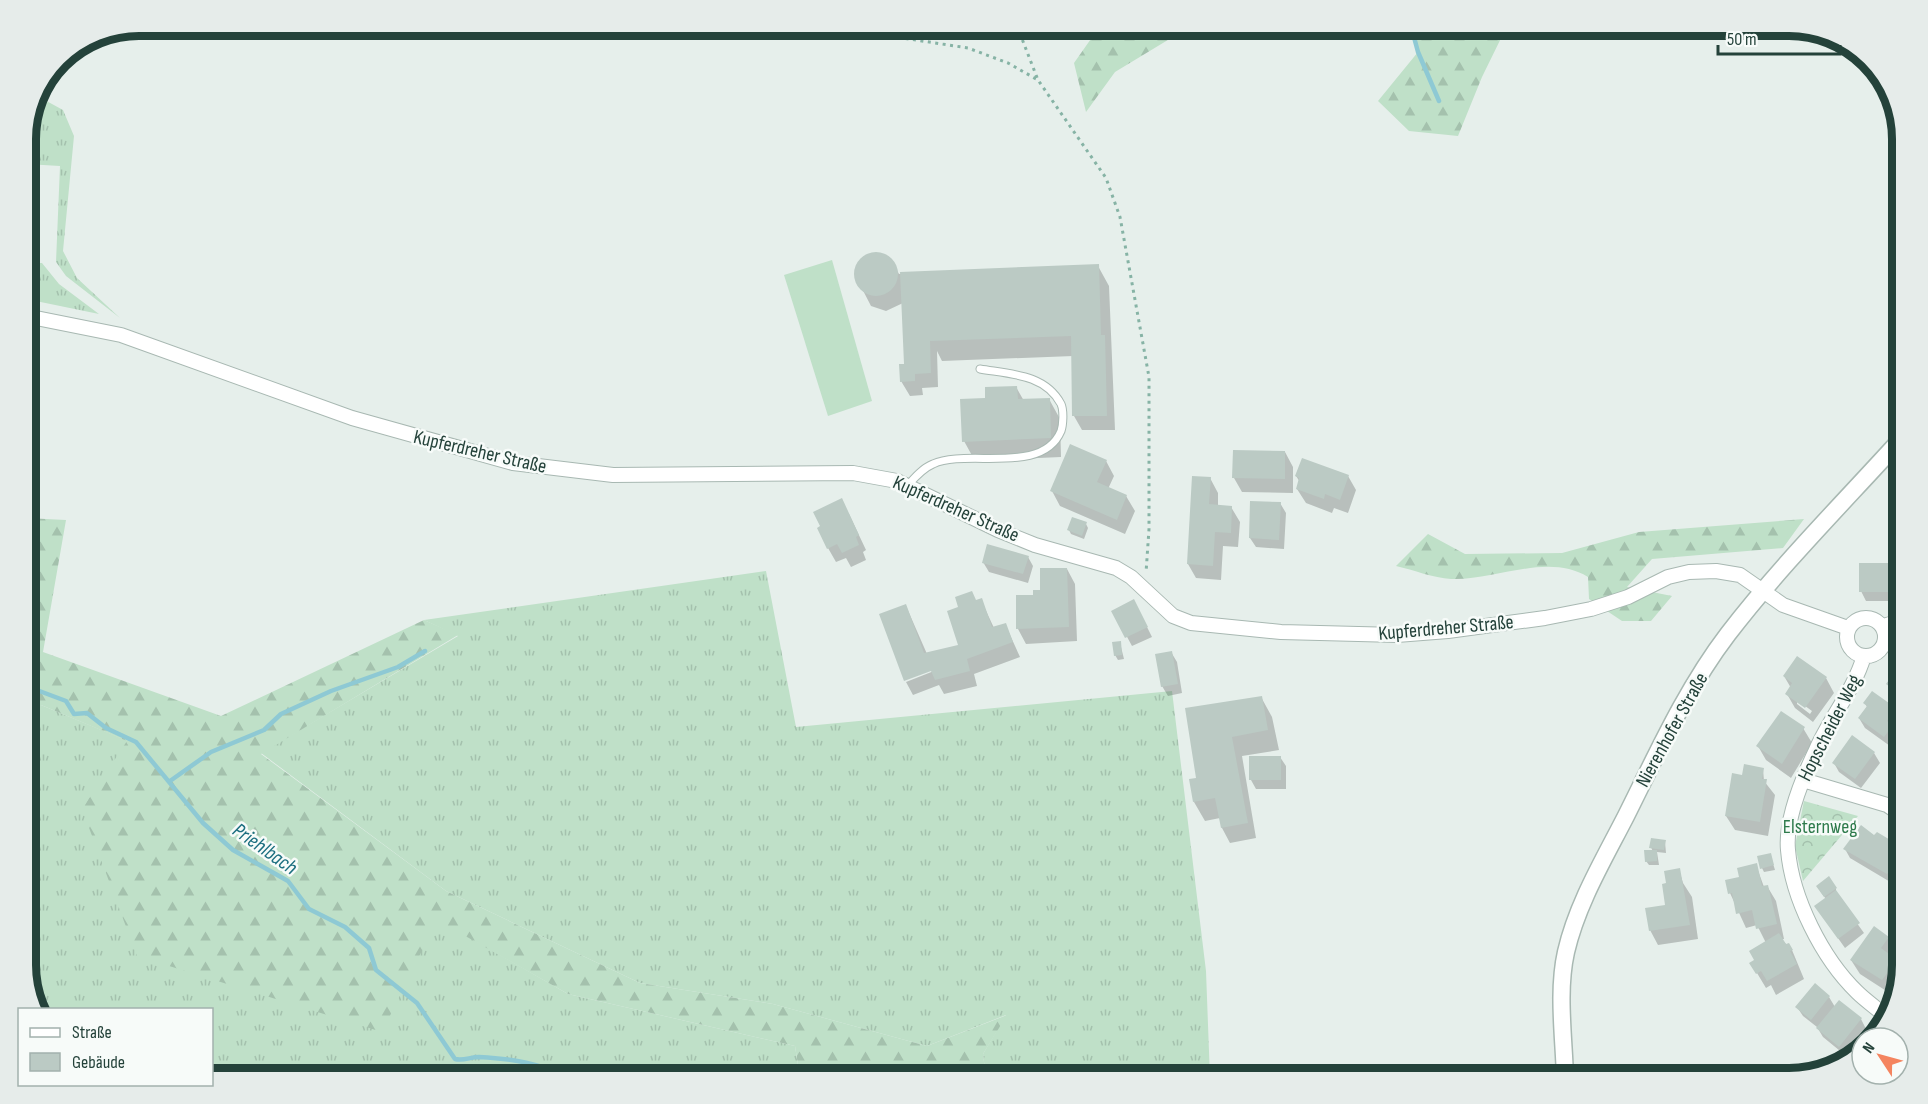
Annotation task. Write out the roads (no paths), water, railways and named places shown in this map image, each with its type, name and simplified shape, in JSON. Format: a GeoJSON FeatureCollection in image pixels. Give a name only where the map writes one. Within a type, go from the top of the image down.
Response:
{"type":"FeatureCollection","features":[{"type":"Feature","properties":{"kind":"street","name":"Kupferdreher Straße"},"geometry":{"type":"LineString","coordinates":[[36,318],[121,335],[352,418],[513,463],[580,472],[653,476],[853,473],[884,477],[908,485],[1026,541],[1116,568],[1141,586],[1173,616],[1191,623],[1281,632],[1397,635],[1545,618],[1591,609],[1628,597],[1668,578],[1689,572],[1740,575],[1783,605],[1848,628]]}},
{"type":"Feature","properties":{"kind":"street","name":"Nierenhofer Straße"},"geometry":{"type":"LineString","coordinates":[[1565,1068],[1563,982],[1565,953],[1574,924],[1599,867],[1689,694],[1726,636],[1764,590],[1892,449]]}},
{"type":"Feature","properties":{"kind":"street"},"geometry":{"type":"LineString","coordinates":[[1884,626],[1887,640],[1883,649],[1875,654],[1864,656],[1857,654],[1847,646],[1848,628],[1854,622],[1866,619],[1884,626],[1892,623]]}},
{"type":"Feature","properties":{"kind":"street","name":"Hopscheider Weg"},"geometry":{"type":"LineString","coordinates":[[1864,656],[1859,672],[1817,747],[1803,780],[1794,806],[1787,849],[1798,896],[1819,940],[1856,991],[1880,1011]]}},
{"type":"Feature","properties":{"kind":"street"},"geometry":{"type":"LineString","coordinates":[[1803,780],[1892,809]]}},
{"type":"Feature","properties":{"kind":"lane"},"geometry":{"type":"LineString","coordinates":[[908,485],[933,463],[1025,456],[1050,447],[1058,439],[1063,426],[1061,405],[1038,379],[980,369]]}},
{"type":"Feature","properties":{"kind":"waterway"},"geometry":{"type":"LineString","coordinates":[[1414,36],[1439,101]]}},
{"type":"Feature","properties":{"kind":"waterway"},"geometry":{"type":"LineString","coordinates":[[170,781],[211,752],[264,730],[281,714],[331,691],[398,667],[425,651]]}},
{"type":"Feature","properties":{"kind":"waterway","name":"Priehlbach"},"geometry":{"type":"LineString","coordinates":[[36,690],[66,701],[74,714],[87,713],[106,728],[136,742],[203,823],[233,850],[288,881],[309,909],[345,927],[369,948],[376,970],[417,1003],[455,1059],[479,1057],[515,1061],[545,1068]]}},
{"type":"Feature","properties":{"kind":"park label","name":"Elsternweg"},"geometry":{"type":"Point","coordinates":[1820,827]}}]}
